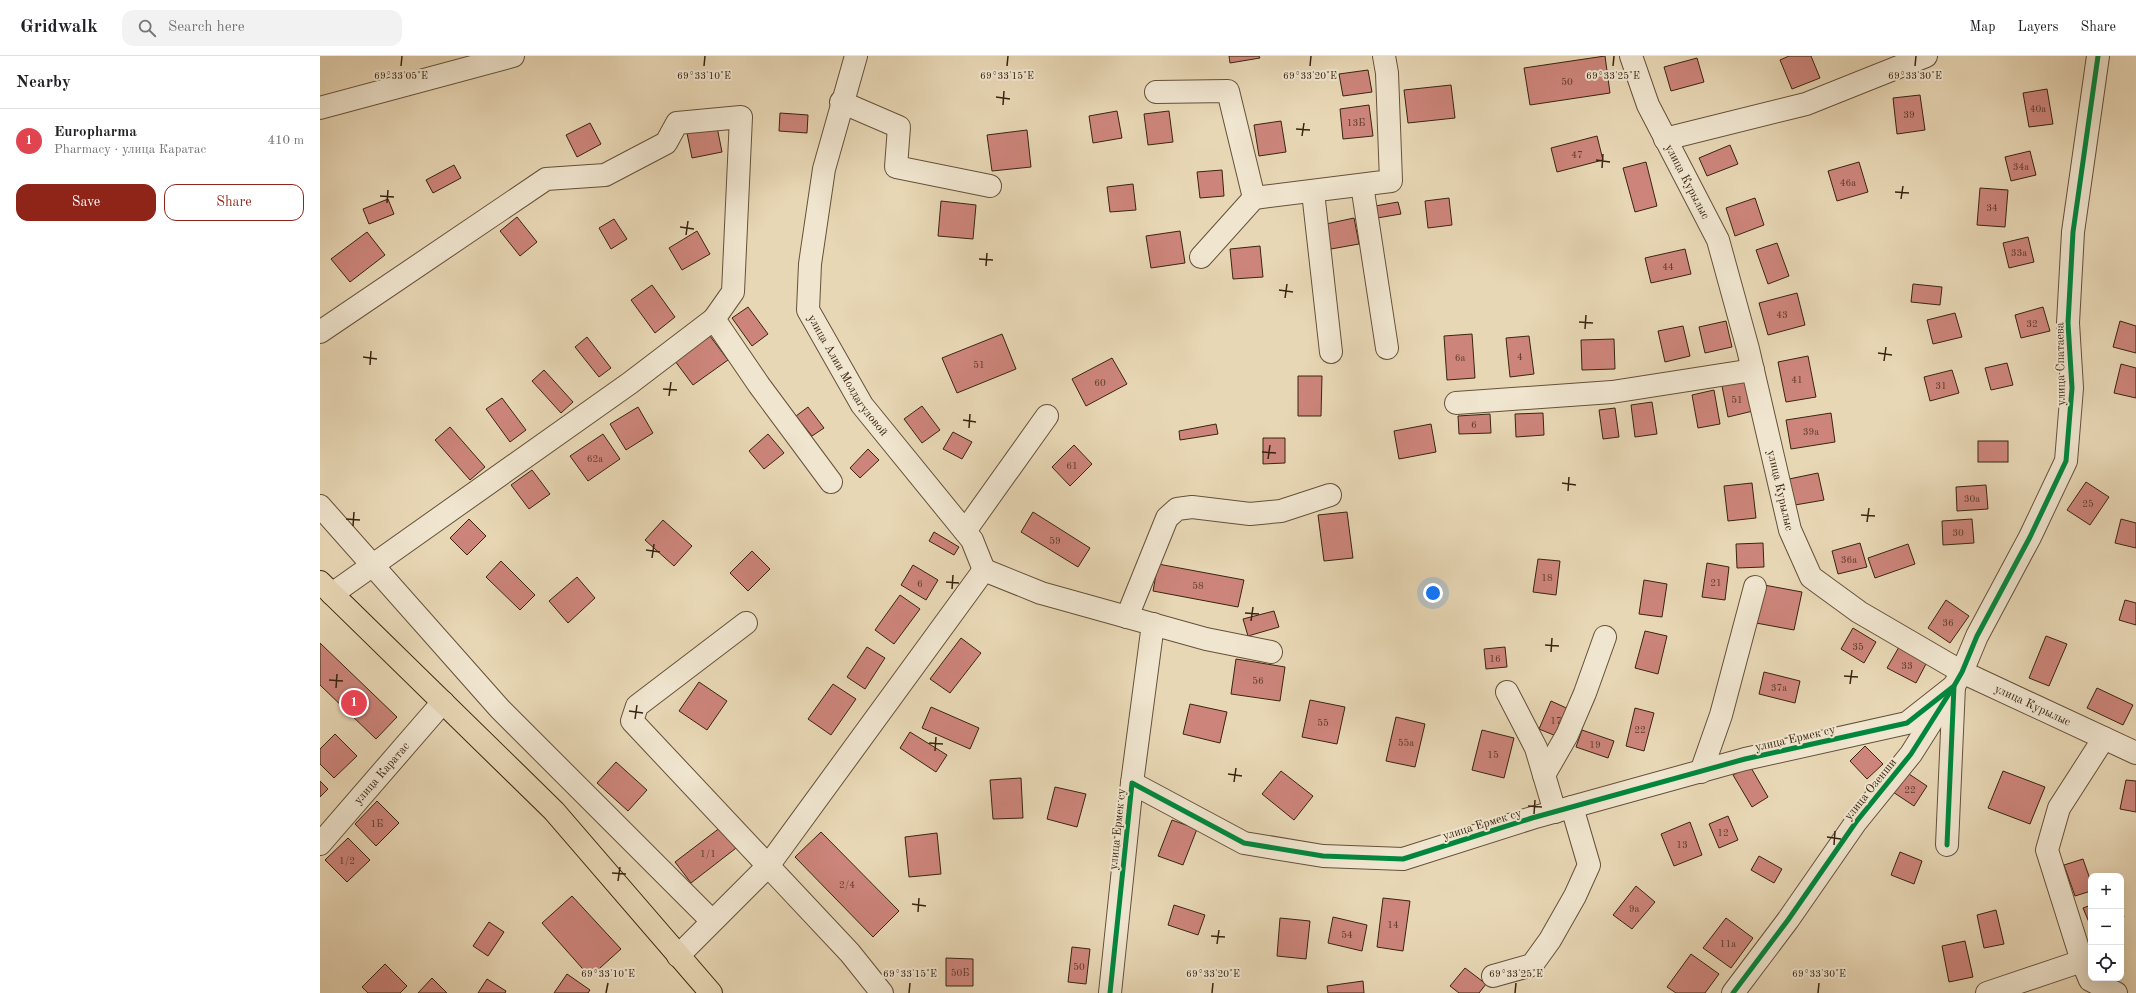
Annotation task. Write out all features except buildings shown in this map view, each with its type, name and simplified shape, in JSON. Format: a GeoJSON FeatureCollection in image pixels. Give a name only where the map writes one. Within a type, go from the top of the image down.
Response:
{"type":"FeatureCollection","features":[{"type":"Feature","properties":{"kind":"highway"},"geometry":{"type":"LineString","coordinates":[[326,588],[554,811],[711,993]]}},
{"type":"Feature","properties":{"kind":"street"},"geometry":{"type":"LineString","coordinates":[[320,108],[513,56]]}},
{"type":"Feature","properties":{"kind":"street","name":"улица Алии Молдагуловой"},"geometry":{"type":"LineString","coordinates":[[856,56],[841,102],[824,169],[810,264],[808,310],[862,405],[972,540],[984,570]]}},
{"type":"Feature","properties":{"kind":"street"},"geometry":{"type":"LineString","coordinates":[[1201,257],[1254,198],[1313,192],[1392,181],[1387,73],[1384,56]]}},
{"type":"Feature","properties":{"kind":"street","name":"улица Курылыс"},"geometry":{"type":"LineString","coordinates":[[1631,56],[1648,105],[1718,240],[1753,370],[1790,530],[1811,577],[1859,612],[1958,679],[2104,738],[2136,753]]}},
{"type":"Feature","properties":{"kind":"street"},"geometry":{"type":"LineString","coordinates":[[1665,139],[1806,104],[1926,56]]}},
{"type":"Feature","properties":{"kind":"street","name":"улица Спатаева"},"geometry":{"type":"LineString","coordinates":[[1958,679],[1977,636],[2030,537],[2066,461],[2072,388],[2068,324],[2072,232],[2098,56]]}},
{"type":"Feature","properties":{"kind":"street"},"geometry":{"type":"LineString","coordinates":[[1156,92],[1228,91],[1254,198]]}},
{"type":"Feature","properties":{"kind":"street"},"geometry":{"type":"LineString","coordinates":[[841,102],[899,127],[896,167],[990,186]]}},
{"type":"Feature","properties":{"kind":"street"},"geometry":{"type":"LineString","coordinates":[[320,332],[546,179],[605,175],[666,143],[677,123],[741,117],[733,292],[714,319],[630,383],[373,564],[326,588]]}},
{"type":"Feature","properties":{"kind":"street"},"geometry":{"type":"LineString","coordinates":[[1362,185],[1387,348]]}},
{"type":"Feature","properties":{"kind":"street"},"geometry":{"type":"LineString","coordinates":[[1313,192],[1331,352]]}},
{"type":"Feature","properties":{"kind":"street"},"geometry":{"type":"LineString","coordinates":[[714,319],[758,385],[831,482]]}},
{"type":"Feature","properties":{"kind":"street"},"geometry":{"type":"LineString","coordinates":[[1456,403],[1612,392],[1753,370]]}},
{"type":"Feature","properties":{"kind":"street"},"geometry":{"type":"LineString","coordinates":[[964,531],[1047,416]]}},
{"type":"Feature","properties":{"kind":"street"},"geometry":{"type":"LineString","coordinates":[[1127,617],[1166,518],[1177,509],[1192,507],[1250,514],[1281,511],[1330,495]]}},
{"type":"Feature","properties":{"kind":"street"},"geometry":{"type":"LineString","coordinates":[[320,506],[500,709],[712,922]]}},
{"type":"Feature","properties":{"kind":"street"},"geometry":{"type":"LineString","coordinates":[[678,956],[768,866],[984,570],[1041,593],[1206,639],[1271,652]]}},
{"type":"Feature","properties":{"kind":"street"},"geometry":{"type":"LineString","coordinates":[[1701,772],[1721,715],[1755,587]]}},
{"type":"Feature","properties":{"kind":"street"},"geometry":{"type":"LineString","coordinates":[[746,623],[637,706],[632,721],[850,953],[882,993]]}},
{"type":"Feature","properties":{"kind":"street"},"geometry":{"type":"LineString","coordinates":[[1132,783],[1153,624]]}},
{"type":"Feature","properties":{"kind":"street"},"geometry":{"type":"LineString","coordinates":[[1544,775],[1567,735],[1585,693],[1605,637]]}},
{"type":"Feature","properties":{"kind":"street"},"geometry":{"type":"LineString","coordinates":[[1947,845],[1958,679]]}},
{"type":"Feature","properties":{"kind":"street","name":"улица Ермек су"},"geometry":{"type":"LineString","coordinates":[[1110,993],[1132,783],[1244,843],[1323,856],[1403,859],[1564,810],[1745,760],[1907,723],[1958,679]]}},
{"type":"Feature","properties":{"kind":"street","name":"улица Озенши"},"geometry":{"type":"LineString","coordinates":[[1733,993],[1788,920],[1856,822],[1911,754],[1958,679]]}},
{"type":"Feature","properties":{"kind":"street"},"geometry":{"type":"LineString","coordinates":[[1493,976],[1532,965],[1550,940],[1575,896],[1589,865],[1564,810],[1544,775],[1536,748],[1506,692]]}},
{"type":"Feature","properties":{"kind":"street","name":"улица Каратас"},"geometry":{"type":"LineString","coordinates":[[320,844],[443,702]]}},
{"type":"Feature","properties":{"kind":"street"},"geometry":{"type":"LineString","coordinates":[[2086,978],[2048,850],[2059,808],[2104,738]]}},
{"type":"Feature","properties":{"kind":"street"},"geometry":{"type":"LineString","coordinates":[[1987,993],[2086,978],[2116,993]]}},
{"type":"Feature","properties":{"kind":"cycle path"},"geometry":{"type":"LineString","coordinates":[[1733,993],[1788,920],[1856,822],[1911,754],[1954,686],[1962,672],[1977,636],[2030,537],[2066,461],[2072,388],[2068,323],[2073,232],[2098,56]]}},
{"type":"Feature","properties":{"kind":"cycle path"},"geometry":{"type":"LineString","coordinates":[[1110,993],[1132,783],[1244,843],[1323,856],[1403,859],[1532,818],[1745,759],[1907,723],[1954,686],[1947,845]]}},
{"type":"Feature","properties":{"kind":"place","name":"Europharma"},"geometry":{"type":"Point","coordinates":[354,703]}}]}
